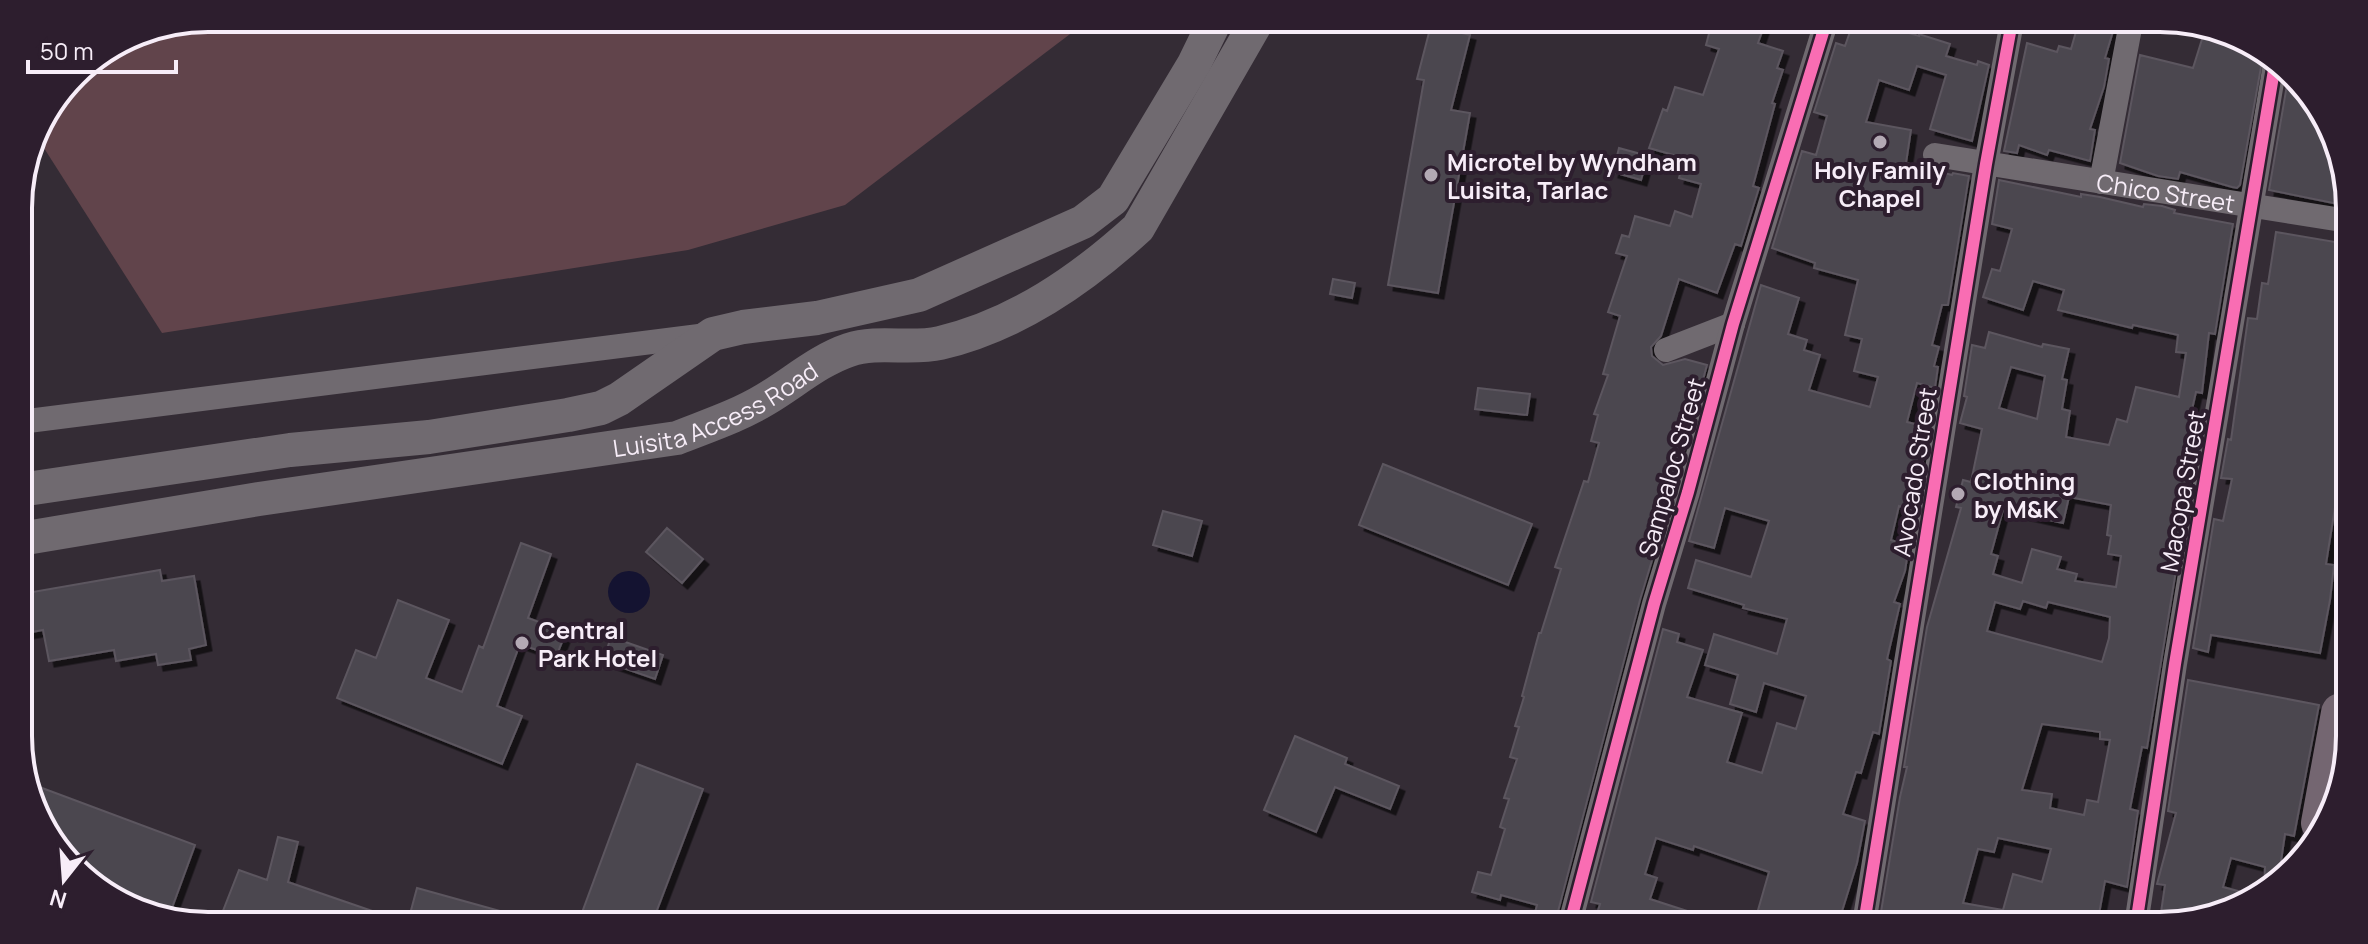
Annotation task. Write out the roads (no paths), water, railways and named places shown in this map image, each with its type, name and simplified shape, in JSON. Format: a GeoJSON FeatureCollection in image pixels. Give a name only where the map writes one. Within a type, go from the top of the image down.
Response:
{"type":"FeatureCollection","features":[{"type":"Feature","properties":{"kind":"highway"},"geometry":{"type":"LineString","coordinates":[[2326,795],[2335,745]]}},
{"type":"Feature","properties":{"kind":"main road","name":"Luisita Access Road"},"geometry":{"type":"LineString","coordinates":[[32,488],[290,450],[429,437],[579,413],[601,408],[619,399],[713,334],[817,318],[919,295],[1083,222],[1113,199],[1194,64],[1210,32]]}},
{"type":"Feature","properties":{"kind":"main road","name":"Luisita Access Road"},"geometry":{"type":"LineString","coordinates":[[32,537],[259,499],[677,438],[764,401],[847,350],[870,345],[937,344],[988,328],[1027,310],[1067,285],[1110,254],[1138,228],[1251,32]]}},
{"type":"Feature","properties":{"kind":"street","name":"Sampaloc Street"},"geometry":{"type":"LineString","coordinates":[[1573,912],[1654,604],[1733,324],[1823,32]]}},
{"type":"Feature","properties":{"kind":"street","name":"Avocado Street"},"geometry":{"type":"LineString","coordinates":[[1866,912],[1986,164],[2010,32]]}},
{"type":"Feature","properties":{"kind":"street"},"geometry":{"type":"LineString","coordinates":[[2101,182],[2129,32]]}},
{"type":"Feature","properties":{"kind":"street","name":"Macopa Street"},"geometry":{"type":"LineString","coordinates":[[2138,912],[2175,664],[2273,74]]}},
{"type":"Feature","properties":{"kind":"street","name":"Chico Street"},"geometry":{"type":"LineString","coordinates":[[1935,155],[2336,219]]}},
{"type":"Feature","properties":{"kind":"street"},"geometry":{"type":"LineString","coordinates":[[1666,350],[1733,324]]}},
{"type":"Feature","properties":{"kind":"street"},"geometry":{"type":"LineString","coordinates":[[32,420],[713,334]]}},
{"type":"Feature","properties":{"kind":"place","name":"Holy Family Chapel"},"geometry":{"type":"Point","coordinates":[1880,142]}},
{"type":"Feature","properties":{"kind":"place","name":"Microtel by Wyndham Luisita, Tarlac"},"geometry":{"type":"Point","coordinates":[1431,175]}},
{"type":"Feature","properties":{"kind":"place","name":"Clothing by M&K"},"geometry":{"type":"Point","coordinates":[1958,494]}},
{"type":"Feature","properties":{"kind":"place","name":"Central Park Hotel"},"geometry":{"type":"Point","coordinates":[522,643]}}]}
